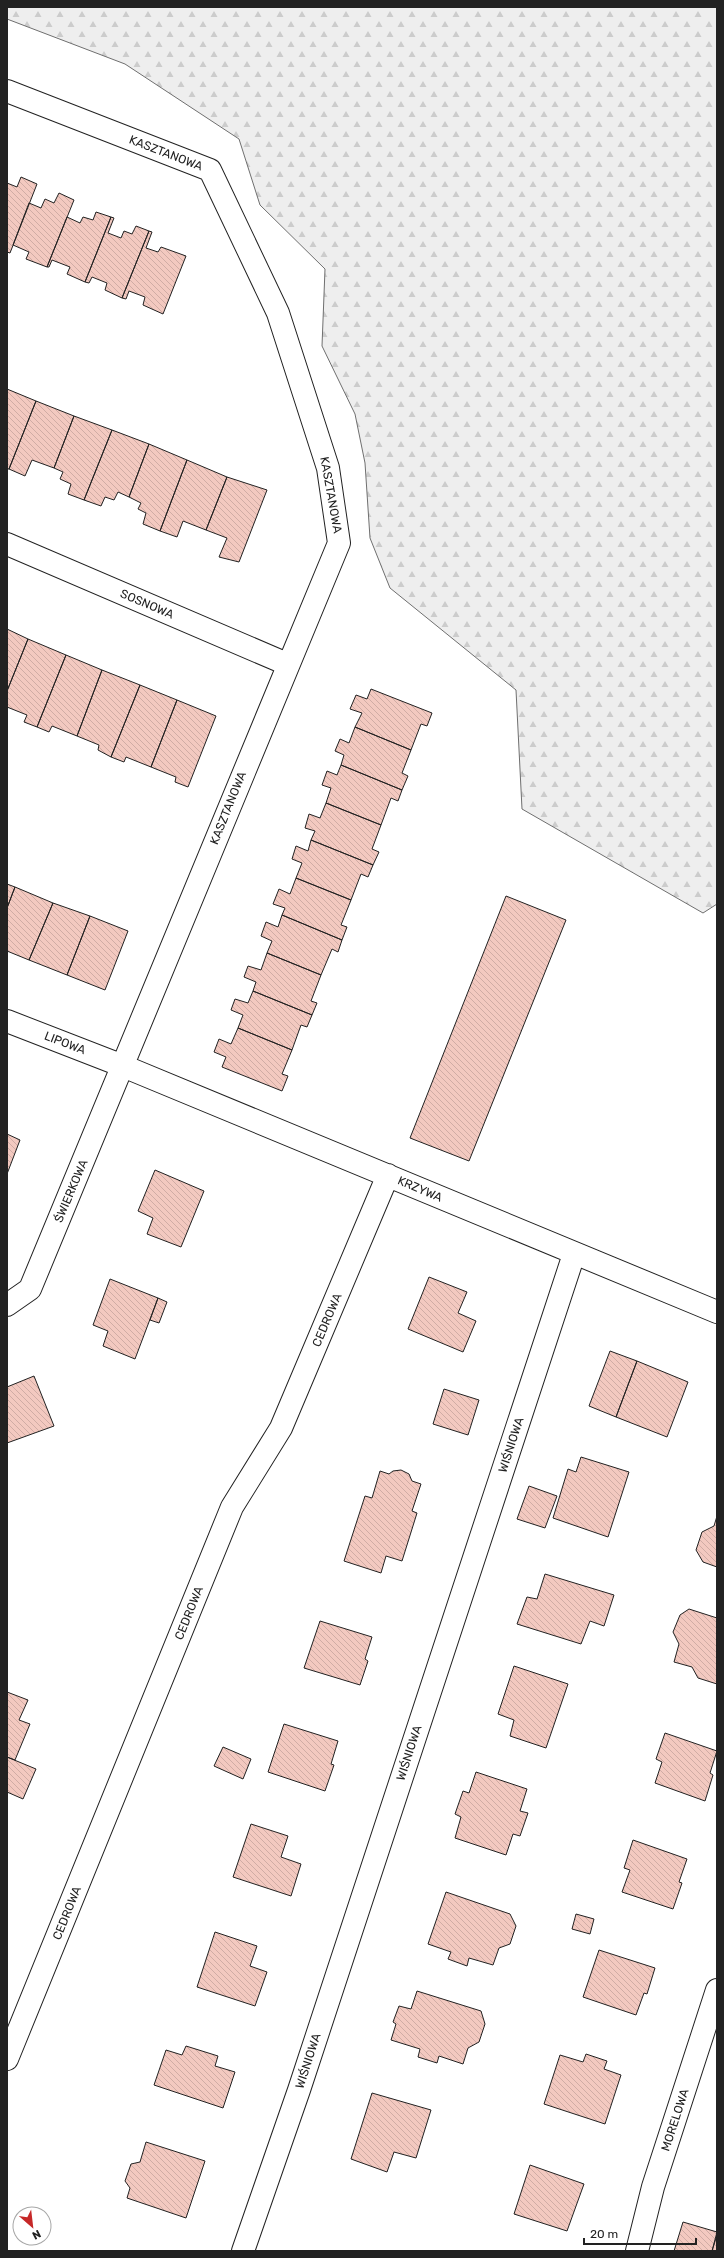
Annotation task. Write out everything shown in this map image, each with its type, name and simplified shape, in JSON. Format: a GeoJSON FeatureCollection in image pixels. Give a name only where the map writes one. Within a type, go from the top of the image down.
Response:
{"type":"FeatureCollection","features":[{"type":"Feature","properties":{"kind":"street","name":"KASZTANOWA"},"geometry":{"type":"LineString","coordinates":[[7,91],[210,170],[278,312],[328,468],[339,543],[287,664],[123,1066]]}},
{"type":"Feature","properties":{"kind":"street","name":"SOSNOWA"},"geometry":{"type":"LineString","coordinates":[[7,544],[287,664]]}},
{"type":"Feature","properties":{"kind":"street","name":"LIPOWA"},"geometry":{"type":"LineString","coordinates":[[7,1020],[123,1066]]}},
{"type":"Feature","properties":{"kind":"street","name":"KRZYWA"},"geometry":{"type":"LineString","coordinates":[[123,1066],[717,1312]]}},
{"type":"Feature","properties":{"kind":"street","name":"ŚWIERKOWA"},"geometry":{"type":"LineString","coordinates":[[7,1305],[30,1289],[123,1066]]}},
{"type":"Feature","properties":{"kind":"street","name":"CEDROWA"},"geometry":{"type":"LineString","coordinates":[[7,2059],[232,1508],[281,1428],[388,1175]]}},
{"type":"Feature","properties":{"kind":"street","name":"WIŚNIOWA"},"geometry":{"type":"LineString","coordinates":[[243,2251],[304,2075],[574,1254]]}},
{"type":"Feature","properties":{"kind":"street","name":"MORELOWA"},"geometry":{"type":"LineString","coordinates":[[637,2251],[653,2186],[717,1990]]}},
{"type":"Feature","properties":{"kind":"green space"},"geometry":{"type":"Polygon","coordinates":[[[7,7],[717,7],[717,904],[703,913],[522,809],[516,690],[390,588],[370,538],[365,463],[355,414],[322,346],[325,269],[260,205],[239,139],[125,64],[7,19],[7,7]]]}},
{"type":"Feature","properties":{"kind":"building"},"geometry":{"type":"Polygon","coordinates":[[[21,177],[37,184],[10,253],[7,252],[7,183],[17,187],[21,177]]]}},
{"type":"Feature","properties":{"kind":"building"},"geometry":{"type":"Polygon","coordinates":[[[59,193],[74,200],[47,267],[26,259],[29,252],[13,245],[29,203],[41,208],[45,199],[54,203],[59,193]]]}},
{"type":"Feature","properties":{"kind":"building"},"geometry":{"type":"Polygon","coordinates":[[[96,212],[111,217],[85,282],[67,274],[70,267],[52,260],[49,267],[47,267],[67,217],[80,223],[83,217],[93,220],[96,212]]]}},
{"type":"Feature","properties":{"kind":"building"},"geometry":{"type":"Polygon","coordinates":[[[111,217],[114,218],[108,233],[121,238],[124,231],[132,234],[136,226],[149,231],[122,298],[105,290],[107,283],[92,277],[89,283],[85,282],[111,217]]]}},
{"type":"Feature","properties":{"kind":"building"},"geometry":{"type":"Polygon","coordinates":[[[149,231],[152,232],[146,248],[158,252],[161,247],[186,256],[163,314],[143,305],[145,297],[129,291],[126,299],[122,298],[149,231]]]}},
{"type":"Feature","properties":{"kind":"building"},"geometry":{"type":"Polygon","coordinates":[[[7,389],[36,401],[9,469],[7,469],[7,389]]]}},
{"type":"Feature","properties":{"kind":"building"},"geometry":{"type":"Polygon","coordinates":[[[36,401],[74,416],[54,468],[32,460],[25,476],[9,469],[36,401]]]}},
{"type":"Feature","properties":{"kind":"building"},"geometry":{"type":"Polygon","coordinates":[[[74,416],[112,430],[84,500],[68,494],[71,484],[60,479],[63,472],[54,468],[74,416]]]}},
{"type":"Feature","properties":{"kind":"building"},"geometry":{"type":"Polygon","coordinates":[[[112,430],[149,444],[129,497],[118,492],[114,500],[105,497],[101,506],[84,500],[112,430]]]}},
{"type":"Feature","properties":{"kind":"building"},"geometry":{"type":"Polygon","coordinates":[[[149,444],[187,460],[160,531],[143,524],[146,513],[138,509],[141,503],[129,497],[149,444]]]}},
{"type":"Feature","properties":{"kind":"building"},"geometry":{"type":"Polygon","coordinates":[[[187,460],[227,477],[206,530],[183,521],[177,537],[160,531],[187,460]]]}},
{"type":"Feature","properties":{"kind":"building"},"geometry":{"type":"Polygon","coordinates":[[[227,477],[267,490],[239,562],[219,557],[227,538],[206,530],[227,477]]]}},
{"type":"Feature","properties":{"kind":"building"},"geometry":{"type":"Polygon","coordinates":[[[7,629],[28,639],[7,691],[7,629]]]}},
{"type":"Feature","properties":{"kind":"building"},"geometry":{"type":"Polygon","coordinates":[[[28,639],[66,655],[37,727],[24,722],[27,715],[7,707],[7,691],[28,639]]]}},
{"type":"Feature","properties":{"kind":"building"},"geometry":{"type":"Polygon","coordinates":[[[66,655],[102,670],[77,736],[52,726],[49,732],[37,727],[66,655]]]}},
{"type":"Feature","properties":{"kind":"building"},"geometry":{"type":"Polygon","coordinates":[[[102,670],[140,685],[111,757],[98,750],[99,745],[77,736],[102,670]]]}},
{"type":"Feature","properties":{"kind":"building"},"geometry":{"type":"Polygon","coordinates":[[[140,685],[177,700],[151,767],[126,757],[124,762],[111,757],[140,685]]]}},
{"type":"Feature","properties":{"kind":"building"},"geometry":{"type":"Polygon","coordinates":[[[371,689],[432,713],[427,726],[421,724],[411,750],[355,727],[362,713],[350,709],[356,695],[367,699],[371,689]]]}},
{"type":"Feature","properties":{"kind":"building"},"geometry":{"type":"Polygon","coordinates":[[[177,700],[216,716],[188,787],[175,782],[176,777],[151,767],[177,700]]]}},
{"type":"Feature","properties":{"kind":"building"},"geometry":{"type":"Polygon","coordinates":[[[355,727],[411,750],[402,773],[408,776],[402,790],[341,765],[344,755],[335,751],[340,739],[349,743],[355,727]]]}},
{"type":"Feature","properties":{"kind":"building"},"geometry":{"type":"Polygon","coordinates":[[[341,765],[402,790],[398,801],[391,798],[381,825],[326,803],[331,788],[322,785],[327,771],[337,775],[341,765]]]}},
{"type":"Feature","properties":{"kind":"building"},"geometry":{"type":"Polygon","coordinates":[[[326,803],[381,825],[372,849],[379,852],[373,865],[311,840],[315,831],[305,828],[309,814],[320,818],[326,803]]]}},
{"type":"Feature","properties":{"kind":"building"},"geometry":{"type":"Polygon","coordinates":[[[311,840],[373,865],[368,877],[361,874],[351,900],[296,878],[302,863],[292,859],[296,846],[308,851],[311,840]]]}},
{"type":"Feature","properties":{"kind":"building"},"geometry":{"type":"Polygon","coordinates":[[[296,878],[351,900],[341,925],[347,927],[342,940],[282,915],[285,908],[273,904],[279,889],[290,894],[296,878]]]}},
{"type":"Feature","properties":{"kind":"building"},"geometry":{"type":"Polygon","coordinates":[[[7,884],[15,887],[7,908],[7,884]]]}},
{"type":"Feature","properties":{"kind":"building"},"geometry":{"type":"Polygon","coordinates":[[[15,887],[53,903],[29,960],[7,951],[7,908],[15,887]]]}},
{"type":"Feature","properties":{"kind":"building"},"geometry":{"type":"Polygon","coordinates":[[[506,896],[566,920],[469,1161],[410,1138],[506,896]]]}},
{"type":"Feature","properties":{"kind":"building"},"geometry":{"type":"Polygon","coordinates":[[[53,903],[90,916],[67,975],[29,960],[53,903]]]}},
{"type":"Feature","properties":{"kind":"building"},"geometry":{"type":"Polygon","coordinates":[[[282,915],[342,940],[338,952],[332,949],[321,975],[267,953],[272,941],[261,936],[266,922],[278,927],[282,915]]]}},
{"type":"Feature","properties":{"kind":"building"},"geometry":{"type":"Polygon","coordinates":[[[90,916],[128,931],[105,990],[67,975],[90,916]]]}},
{"type":"Feature","properties":{"kind":"building"},"geometry":{"type":"Polygon","coordinates":[[[267,953],[321,975],[311,1001],[317,1003],[312,1015],[253,991],[256,982],[244,977],[248,966],[261,970],[267,953]]]}},
{"type":"Feature","properties":{"kind":"building"},"geometry":{"type":"Polygon","coordinates":[[[253,991],[312,1015],[307,1027],[301,1025],[292,1050],[238,1028],[243,1015],[231,1010],[235,999],[248,1003],[253,991]]]}},
{"type":"Feature","properties":{"kind":"building"},"geometry":{"type":"Polygon","coordinates":[[[238,1028],[292,1050],[282,1074],[288,1076],[282,1091],[222,1067],[226,1057],[214,1052],[219,1039],[231,1044],[238,1028]]]}},
{"type":"Feature","properties":{"kind":"building"},"geometry":{"type":"Polygon","coordinates":[[[7,1134],[20,1140],[7,1174],[7,1134]]]}},
{"type":"Feature","properties":{"kind":"building"},"geometry":{"type":"Polygon","coordinates":[[[155,1170],[204,1191],[181,1247],[147,1234],[153,1218],[138,1211],[155,1170]]]}},
{"type":"Feature","properties":{"kind":"building"},"geometry":{"type":"Polygon","coordinates":[[[429,1277],[467,1292],[458,1313],[476,1321],[463,1352],[408,1329],[429,1277]]]}},
{"type":"Feature","properties":{"kind":"building"},"geometry":{"type":"Polygon","coordinates":[[[110,1279],[158,1298],[135,1359],[103,1346],[108,1331],[93,1325],[110,1279]]]}},
{"type":"Feature","properties":{"kind":"building"},"geometry":{"type":"Polygon","coordinates":[[[158,1298],[167,1302],[159,1323],[150,1320],[158,1298]]]}},
{"type":"Feature","properties":{"kind":"building"},"geometry":{"type":"Polygon","coordinates":[[[610,1351],[637,1361],[616,1417],[589,1406],[610,1351]]]}},
{"type":"Feature","properties":{"kind":"building"},"geometry":{"type":"Polygon","coordinates":[[[637,1361],[688,1382],[667,1437],[616,1417],[637,1361]]]}},
{"type":"Feature","properties":{"kind":"building"},"geometry":{"type":"Polygon","coordinates":[[[34,1376],[54,1426],[7,1443],[7,1387],[34,1376]]]}},
{"type":"Feature","properties":{"kind":"building"},"geometry":{"type":"Polygon","coordinates":[[[444,1389],[479,1400],[468,1435],[433,1424],[444,1389]]]}},
{"type":"Feature","properties":{"kind":"building"},"geometry":{"type":"Polygon","coordinates":[[[581,1457],[629,1472],[608,1537],[553,1518],[568,1469],[576,1472],[581,1457]]]}},
{"type":"Feature","properties":{"kind":"building"},"geometry":{"type":"Polygon","coordinates":[[[401,1470],[409,1474],[412,1481],[421,1484],[412,1511],[417,1513],[402,1561],[386,1556],[381,1573],[344,1561],[365,1496],[372,1498],[380,1471],[389,1474],[393,1471],[401,1470]]]}},
{"type":"Feature","properties":{"kind":"building"},"geometry":{"type":"Polygon","coordinates":[[[529,1486],[557,1496],[545,1528],[517,1519],[529,1486]]]}},
{"type":"Feature","properties":{"kind":"building"},"geometry":{"type":"Polygon","coordinates":[[[717,1516],[717,1567],[703,1562],[696,1550],[702,1532],[714,1526],[717,1516]]]}},
{"type":"Feature","properties":{"kind":"building"},"geometry":{"type":"Polygon","coordinates":[[[545,1574],[614,1595],[604,1626],[590,1621],[581,1644],[517,1624],[527,1597],[537,1599],[545,1574]]]}},
{"type":"Feature","properties":{"kind":"building"},"geometry":{"type":"Polygon","coordinates":[[[689,1609],[717,1618],[717,1684],[698,1678],[692,1667],[674,1662],[679,1644],[673,1632],[680,1615],[689,1609]]]}},
{"type":"Feature","properties":{"kind":"building"},"geometry":{"type":"Polygon","coordinates":[[[320,1621],[372,1637],[365,1659],[368,1661],[360,1685],[304,1668],[320,1621]]]}},
{"type":"Feature","properties":{"kind":"building"},"geometry":{"type":"Polygon","coordinates":[[[514,1666],[568,1684],[546,1748],[510,1736],[514,1720],[498,1714],[514,1666]]]}},
{"type":"Feature","properties":{"kind":"building"},"geometry":{"type":"Polygon","coordinates":[[[7,1692],[28,1700],[19,1720],[30,1724],[15,1760],[7,1757],[7,1692]]]}},
{"type":"Feature","properties":{"kind":"building"},"geometry":{"type":"Polygon","coordinates":[[[284,1724],[338,1741],[331,1764],[334,1765],[325,1791],[268,1772],[284,1724]]]}},
{"type":"Feature","properties":{"kind":"building"},"geometry":{"type":"Polygon","coordinates":[[[665,1733],[717,1751],[710,1773],[713,1775],[705,1801],[655,1783],[662,1762],[656,1759],[665,1733]]]}},
{"type":"Feature","properties":{"kind":"building"},"geometry":{"type":"Polygon","coordinates":[[[223,1747],[251,1759],[243,1779],[214,1766],[223,1747]]]}},
{"type":"Feature","properties":{"kind":"building"},"geometry":{"type":"Polygon","coordinates":[[[7,1757],[36,1769],[23,1799],[7,1792],[7,1757]]]}},
{"type":"Feature","properties":{"kind":"building"},"geometry":{"type":"Polygon","coordinates":[[[476,1772],[527,1789],[520,1811],[528,1813],[520,1836],[513,1834],[506,1855],[455,1838],[461,1817],[455,1814],[463,1791],[469,1793],[476,1772]]]}},
{"type":"Feature","properties":{"kind":"building"},"geometry":{"type":"Polygon","coordinates":[[[251,1824],[288,1836],[281,1857],[301,1864],[291,1896],[233,1877],[251,1824]]]}},
{"type":"Feature","properties":{"kind":"building"},"geometry":{"type":"Polygon","coordinates":[[[633,1840],[687,1859],[679,1882],[682,1883],[673,1909],[622,1892],[630,1870],[624,1868],[633,1840]]]}},
{"type":"Feature","properties":{"kind":"building"},"geometry":{"type":"Polygon","coordinates":[[[446,1892],[510,1914],[516,1926],[510,1944],[499,1948],[493,1965],[469,1958],[467,1966],[448,1959],[451,1952],[428,1944],[446,1892]]]}},
{"type":"Feature","properties":{"kind":"building"},"geometry":{"type":"Polygon","coordinates":[[[576,1914],[594,1919],[590,1934],[572,1929],[576,1914]]]}},
{"type":"Feature","properties":{"kind":"building"},"geometry":{"type":"Polygon","coordinates":[[[215,1932],[257,1946],[250,1966],[267,1972],[255,2006],[197,1987],[215,1932]]]}},
{"type":"Feature","properties":{"kind":"building"},"geometry":{"type":"Polygon","coordinates":[[[599,1950],[655,1968],[647,1994],[644,1993],[636,2015],[583,1997],[599,1950]]]}},
{"type":"Feature","properties":{"kind":"building"},"geometry":{"type":"Polygon","coordinates":[[[417,1991],[481,2011],[485,2024],[479,2042],[468,2048],[463,2064],[439,2056],[437,2063],[418,2057],[420,2049],[391,2040],[396,2024],[393,2022],[399,2006],[411,2009],[417,1991]]]}},
{"type":"Feature","properties":{"kind":"building"},"geometry":{"type":"Polygon","coordinates":[[[186,2046],[218,2056],[215,2066],[235,2072],[223,2108],[154,2085],[166,2050],[182,2055],[186,2046]]]}},
{"type":"Feature","properties":{"kind":"building"},"geometry":{"type":"Polygon","coordinates":[[[586,2054],[607,2061],[604,2069],[621,2075],[605,2124],[544,2104],[560,2055],[583,2062],[586,2054]]]}},
{"type":"Feature","properties":{"kind":"building"},"geometry":{"type":"Polygon","coordinates":[[[372,2093],[431,2110],[416,2158],[394,2152],[387,2172],[351,2159],[372,2093]]]}},
{"type":"Feature","properties":{"kind":"building"},"geometry":{"type":"Polygon","coordinates":[[[146,2142],[205,2161],[186,2218],[127,2198],[130,2188],[125,2181],[131,2164],[140,2162],[146,2142]]]}},
{"type":"Feature","properties":{"kind":"building"},"geometry":{"type":"Polygon","coordinates":[[[530,2165],[584,2184],[567,2231],[514,2214],[530,2165]]]}},
{"type":"Feature","properties":{"kind":"building"},"geometry":{"type":"Polygon","coordinates":[[[683,2222],[717,2232],[712,2251],[674,2251],[683,2222]]]}},
{"type":"Feature","properties":{"kind":"building"},"geometry":{"type":"Polygon","coordinates":[[[717,2235],[717,2251],[712,2251],[717,2235]]]}}]}
